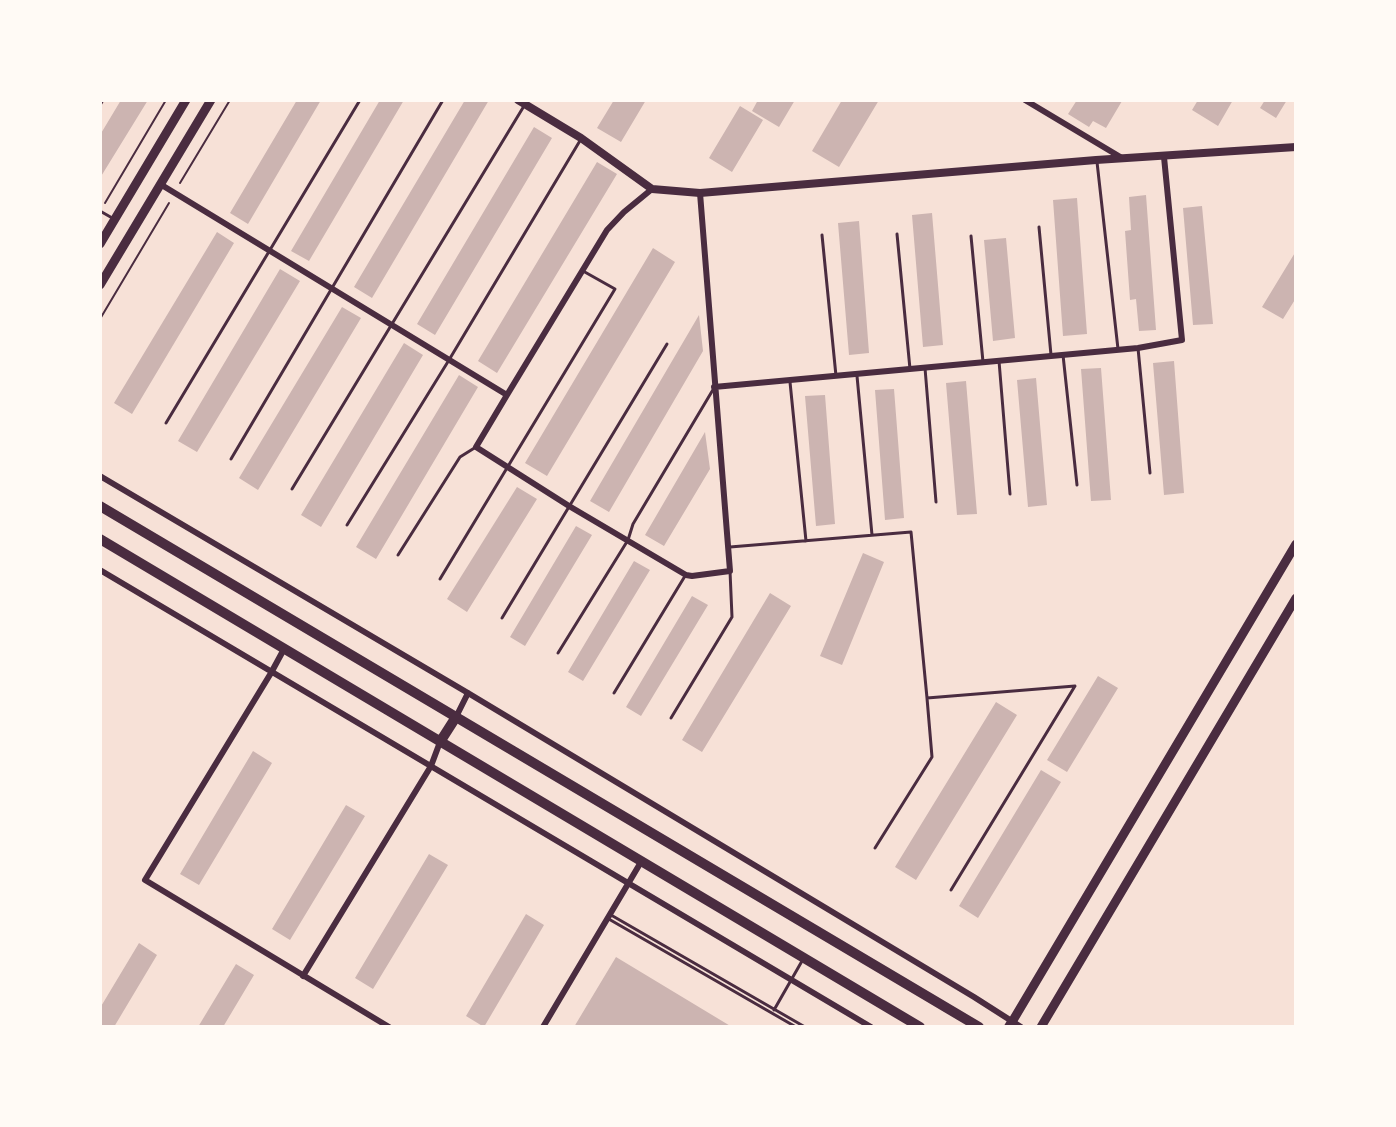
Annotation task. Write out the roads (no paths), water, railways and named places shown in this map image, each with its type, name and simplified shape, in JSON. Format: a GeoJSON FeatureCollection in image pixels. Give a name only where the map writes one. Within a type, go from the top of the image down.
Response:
{"type":"FeatureCollection","features":[{"type":"Feature","properties":{"kind":"main road"},"geometry":{"type":"LineString","coordinates":[[100,244],[186,100]]}},
{"type":"Feature","properties":{"kind":"main road"},"geometry":{"type":"LineString","coordinates":[[100,285],[211,100]]}},
{"type":"Feature","properties":{"kind":"main road"},"geometry":{"type":"LineString","coordinates":[[100,506],[979,1027]]}},
{"type":"Feature","properties":{"kind":"main road"},"geometry":{"type":"LineString","coordinates":[[100,539],[920,1027]]}},
{"type":"Feature","properties":{"kind":"main road"},"geometry":{"type":"LineString","coordinates":[[1014,1025],[1296,544]]}},
{"type":"Feature","properties":{"kind":"main road"},"geometry":{"type":"LineString","coordinates":[[1041,1027],[1296,598]]}},
{"type":"Feature","properties":{"kind":"main road"},"geometry":{"type":"LineString","coordinates":[[440,742],[456,717]]}},
{"type":"Feature","properties":{"kind":"street"},"geometry":{"type":"LineString","coordinates":[[1025,100],[1124,159]]}},
{"type":"Feature","properties":{"kind":"street"},"geometry":{"type":"LineString","coordinates":[[522,102],[581,138],[652,189],[700,193],[1096,160],[1296,147]]}},
{"type":"Feature","properties":{"kind":"street"},"geometry":{"type":"LineString","coordinates":[[714,387],[1138,348],[1182,340],[1164,157]]}},
{"type":"Feature","properties":{"kind":"street"},"geometry":{"type":"LineString","coordinates":[[160,184],[507,395]]}},
{"type":"Feature","properties":{"kind":"street"},"geometry":{"type":"LineString","coordinates":[[652,189],[607,230],[476,447],[569,506],[692,576],[730,571],[700,193]]}},
{"type":"Feature","properties":{"kind":"street"},"geometry":{"type":"LineString","coordinates":[[100,476],[468,693],[974,997],[1014,1025]]}},
{"type":"Feature","properties":{"kind":"street"},"geometry":{"type":"LineString","coordinates":[[100,570],[871,1027]]}},
{"type":"Feature","properties":{"kind":"street"},"geometry":{"type":"LineString","coordinates":[[284,649],[145,880],[389,1027]]}},
{"type":"Feature","properties":{"kind":"street"},"geometry":{"type":"LineString","coordinates":[[456,717],[468,693]]}},
{"type":"Feature","properties":{"kind":"street"},"geometry":{"type":"LineString","coordinates":[[303,976],[431,766],[440,742]]}},
{"type":"Feature","properties":{"kind":"street"},"geometry":{"type":"LineString","coordinates":[[543,1027],[641,861]]}},
{"type":"Feature","properties":{"kind":"lane"},"geometry":{"type":"LineString","coordinates":[[166,423],[360,100]]}},
{"type":"Feature","properties":{"kind":"lane"},"geometry":{"type":"LineString","coordinates":[[231,459],[443,100]]}},
{"type":"Feature","properties":{"kind":"lane"},"geometry":{"type":"LineString","coordinates":[[292,489],[522,102]]}},
{"type":"Feature","properties":{"kind":"lane"},"geometry":{"type":"LineString","coordinates":[[347,525],[581,138]]}},
{"type":"Feature","properties":{"kind":"lane"},"geometry":{"type":"LineString","coordinates":[[1096,160],[1118,349]]}},
{"type":"Feature","properties":{"kind":"lane"},"geometry":{"type":"LineString","coordinates":[[100,211],[115,219]]}},
{"type":"Feature","properties":{"kind":"lane"},"geometry":{"type":"LineString","coordinates":[[1039,227],[1051,355]]}},
{"type":"Feature","properties":{"kind":"lane"},"geometry":{"type":"LineString","coordinates":[[897,234],[910,369]]}},
{"type":"Feature","properties":{"kind":"lane"},"geometry":{"type":"LineString","coordinates":[[822,235],[836,376]]}},
{"type":"Feature","properties":{"kind":"lane"},"geometry":{"type":"LineString","coordinates":[[971,236],[983,362]]}},
{"type":"Feature","properties":{"kind":"lane"},"geometry":{"type":"LineString","coordinates":[[440,579],[615,289],[583,270]]}},
{"type":"Feature","properties":{"kind":"lane"},"geometry":{"type":"LineString","coordinates":[[502,618],[667,344]]}},
{"type":"Feature","properties":{"kind":"lane"},"geometry":{"type":"LineString","coordinates":[[1138,348],[1150,473]]}},
{"type":"Feature","properties":{"kind":"lane"},"geometry":{"type":"LineString","coordinates":[[1063,355],[1077,485]]}},
{"type":"Feature","properties":{"kind":"lane"},"geometry":{"type":"LineString","coordinates":[[999,361],[1010,494]]}},
{"type":"Feature","properties":{"kind":"lane"},"geometry":{"type":"LineString","coordinates":[[925,368],[936,502]]}},
{"type":"Feature","properties":{"kind":"lane"},"geometry":{"type":"LineString","coordinates":[[857,374],[872,535]]}},
{"type":"Feature","properties":{"kind":"lane"},"geometry":{"type":"LineString","coordinates":[[790,380],[806,541]]}},
{"type":"Feature","properties":{"kind":"lane"},"geometry":{"type":"LineString","coordinates":[[558,653],[628,540],[633,524],[714,387]]}},
{"type":"Feature","properties":{"kind":"lane"},"geometry":{"type":"LineString","coordinates":[[398,555],[460,457],[476,447]]}},
{"type":"Feature","properties":{"kind":"lane"},"geometry":{"type":"LineString","coordinates":[[727,548],[911,532],[932,757],[875,848]]}},
{"type":"Feature","properties":{"kind":"lane"},"geometry":{"type":"LineString","coordinates":[[671,718],[732,617],[730,571]]}},
{"type":"Feature","properties":{"kind":"lane"},"geometry":{"type":"LineString","coordinates":[[614,693],[686,575]]}},
{"type":"Feature","properties":{"kind":"lane"},"geometry":{"type":"LineString","coordinates":[[927,698],[1075,686],[951,890]]}},
{"type":"Feature","properties":{"kind":"lane"},"geometry":{"type":"LineString","coordinates":[[608,916],[805,1027]]}},
{"type":"Feature","properties":{"kind":"lane"},"geometry":{"type":"LineString","coordinates":[[773,1011],[803,958]]}},
{"type":"Feature","properties":{"kind":"lane"},"geometry":{"type":"LineString","coordinates":[[773,1011],[796,1027]]}}]}
